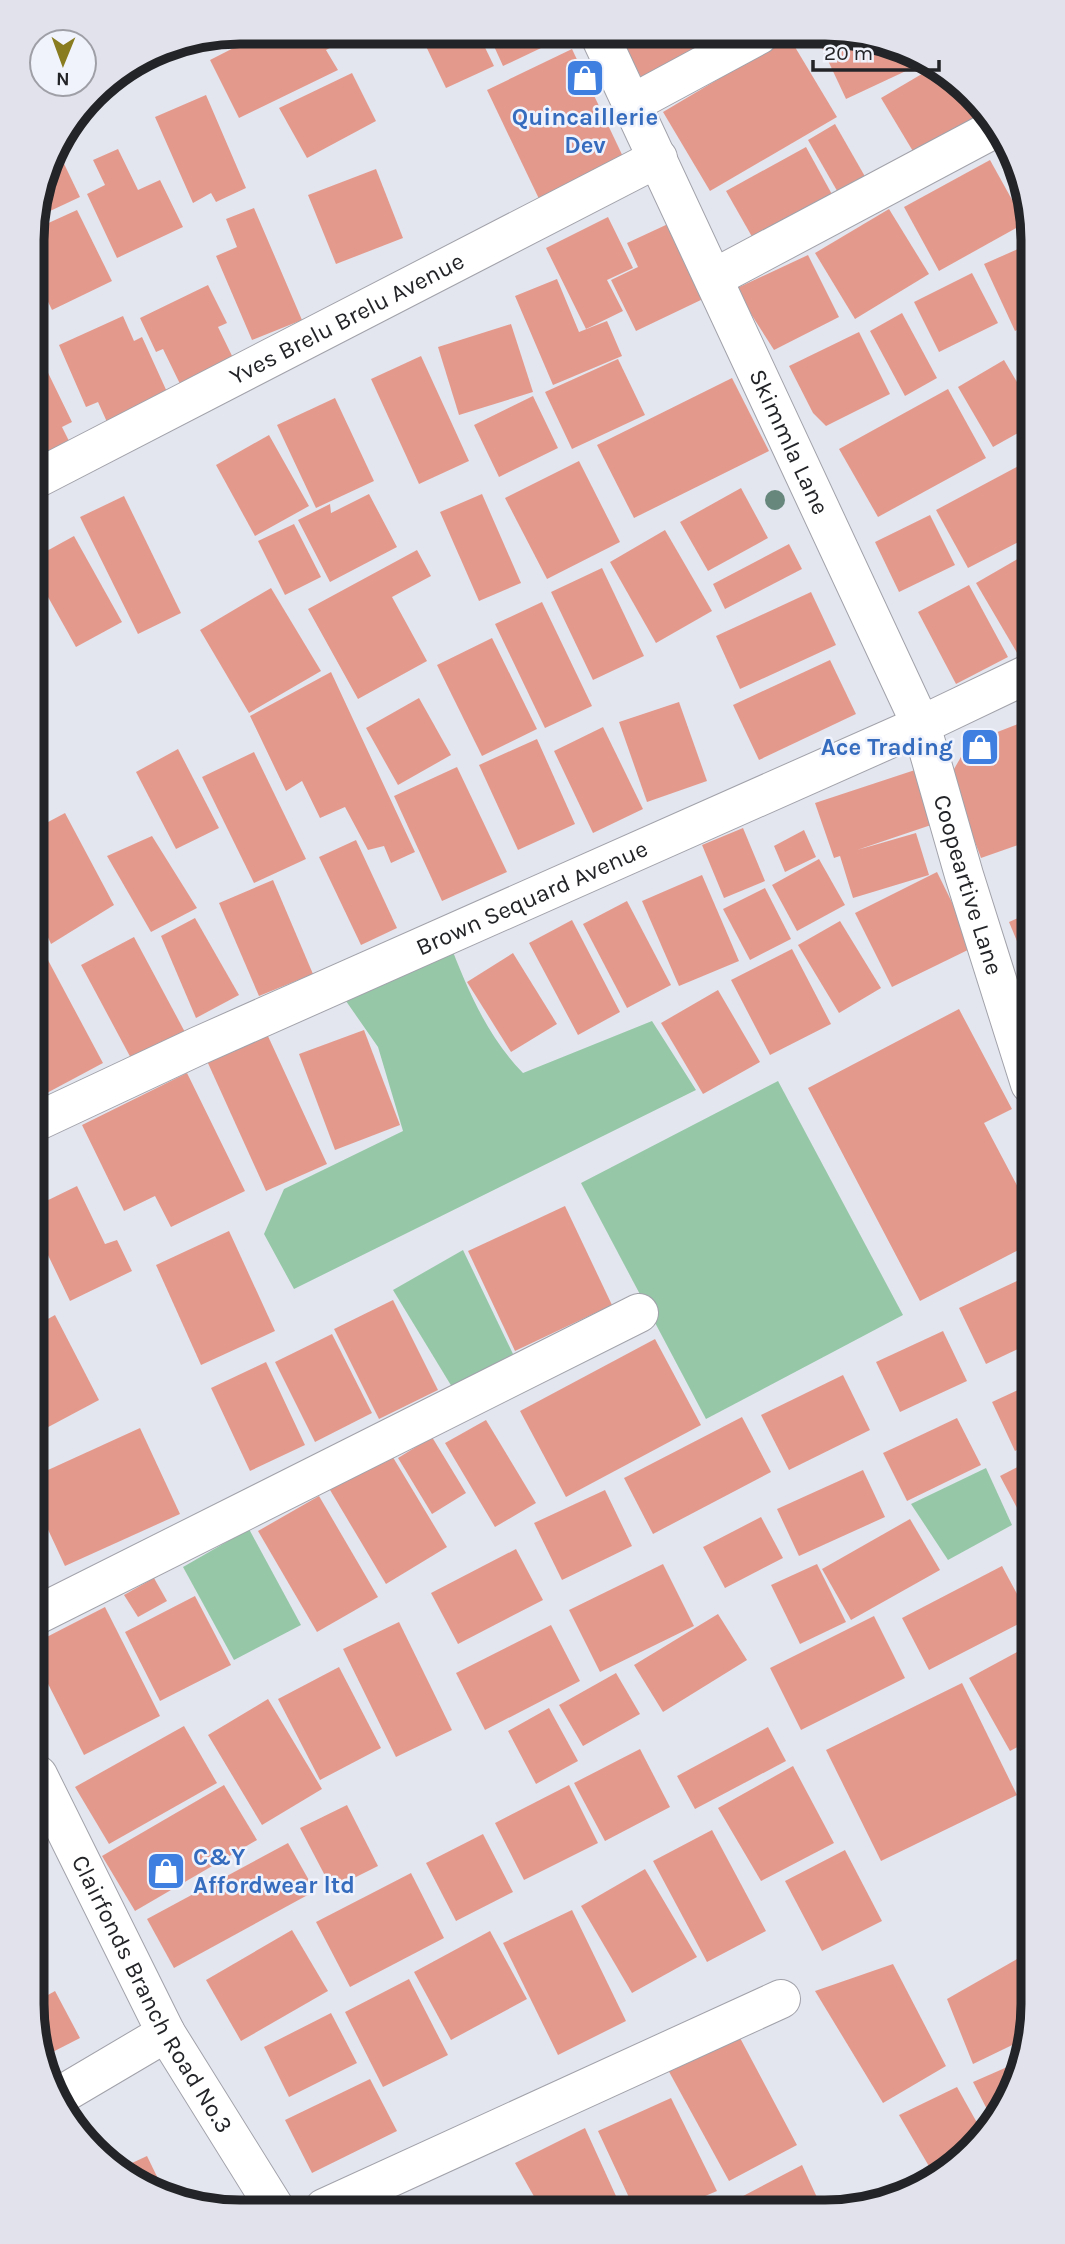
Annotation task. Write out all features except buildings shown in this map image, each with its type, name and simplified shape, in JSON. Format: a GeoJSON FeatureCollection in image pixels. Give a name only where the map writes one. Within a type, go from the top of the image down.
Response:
{"type":"FeatureCollection","features":[{"type":"Feature","properties":{"kind":"street","name":"Skimmla Lane"},"geometry":{"type":"LineString","coordinates":[[604,44],[922,725]]}},
{"type":"Feature","properties":{"kind":"street"},"geometry":{"type":"LineString","coordinates":[[633,103],[742,44]]}},
{"type":"Feature","properties":{"kind":"street"},"geometry":{"type":"LineString","coordinates":[[714,278],[989,132]]}},
{"type":"Feature","properties":{"kind":"street","name":"Yves Brelu Brelu Avenue"},"geometry":{"type":"LineString","coordinates":[[44,475],[658,158]]}},
{"type":"Feature","properties":{"kind":"street","name":"Brown Sequard Avenue"},"geometry":{"type":"LineString","coordinates":[[44,1118],[198,1046],[922,725],[1021,677]]}},
{"type":"Feature","properties":{"kind":"street","name":"Coopeartive Lane"},"geometry":{"type":"LineString","coordinates":[[922,725],[964,876],[1021,1056]]}},
{"type":"Feature","properties":{"kind":"street"},"geometry":{"type":"LineString","coordinates":[[44,1611],[639,1313]]}},
{"type":"Feature","properties":{"kind":"street","name":"Clairfonds Branch Road No.3"},"geometry":{"type":"LineString","coordinates":[[44,1787],[166,2033],[270,2200]]}},
{"type":"Feature","properties":{"kind":"street"},"geometry":{"type":"LineString","coordinates":[[341,2200],[781,1998]]}},
{"type":"Feature","properties":{"kind":"street"},"geometry":{"type":"LineString","coordinates":[[65,2092],[166,2033]]}},
{"type":"Feature","properties":{"kind":"green space"},"geometry":{"type":"Polygon","coordinates":[[[448,939],[470,993],[488,1027],[523,1073],[652,1021],[696,1090],[294,1289],[264,1234],[284,1189],[403,1131],[378,1047],[339,991],[448,939]]]}},
{"type":"Feature","properties":{"kind":"green space"},"geometry":{"type":"Polygon","coordinates":[[[778,1081],[903,1315],[706,1419],[581,1183],[778,1081]]]}},
{"type":"Feature","properties":{"kind":"green space"},"geometry":{"type":"Polygon","coordinates":[[[463,1250],[513,1354],[452,1387],[393,1290],[463,1250]]]}},
{"type":"Feature","properties":{"kind":"green space"},"geometry":{"type":"Polygon","coordinates":[[[986,1468],[1012,1525],[948,1560],[911,1504],[986,1468]]]}},
{"type":"Feature","properties":{"kind":"green space"},"geometry":{"type":"Polygon","coordinates":[[[249,1529],[301,1625],[234,1660],[183,1567],[249,1529]]]}},
{"type":"Feature","properties":{"kind":"place","name":"Quincaillerie Dev"},"geometry":{"type":"Point","coordinates":[585,78]}},
{"type":"Feature","properties":{"kind":"place","name":"Ace Trading"},"geometry":{"type":"Point","coordinates":[980,747]}},
{"type":"Feature","properties":{"kind":"place","name":"C&Y Affordwear ltd"},"geometry":{"type":"Point","coordinates":[166,1871]}}]}
